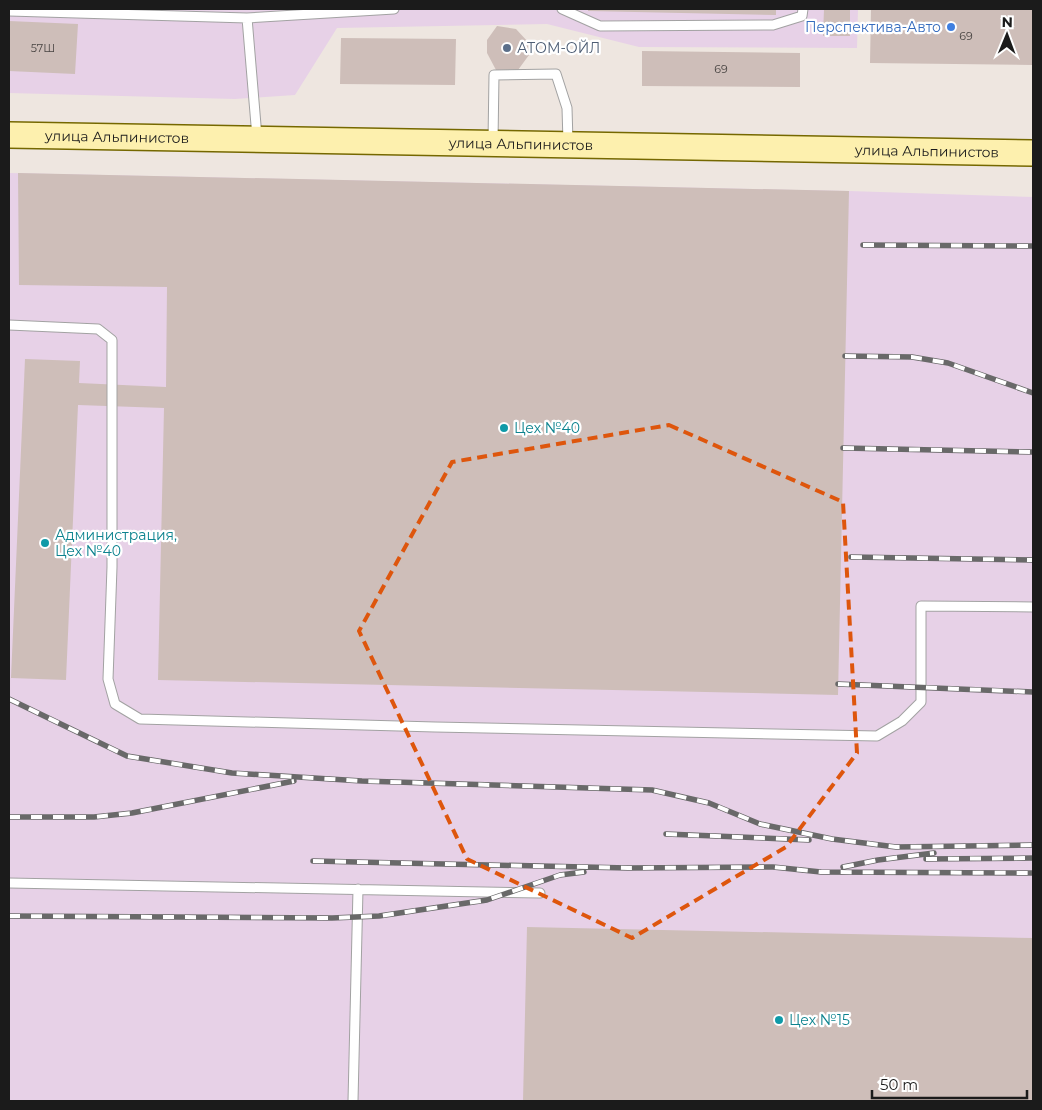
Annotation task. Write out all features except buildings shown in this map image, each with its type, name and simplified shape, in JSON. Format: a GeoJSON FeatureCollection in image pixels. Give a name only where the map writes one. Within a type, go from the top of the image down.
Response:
{"type":"FeatureCollection","features":[{"type":"Feature","properties":{"kind":"main road","name":"улица Альпинистов"},"geometry":{"type":"LineString","coordinates":[[9,135],[1033,153]]}},
{"type":"Feature","properties":{"kind":"lane"},"geometry":{"type":"LineString","coordinates":[[9,11],[248,18],[394,9]]}},
{"type":"Feature","properties":{"kind":"lane"},"geometry":{"type":"LineString","coordinates":[[562,9],[600,26],[773,25],[802,16],[803,9]]}},
{"type":"Feature","properties":{"kind":"lane"},"geometry":{"type":"LineString","coordinates":[[248,18],[258,140]]}},
{"type":"Feature","properties":{"kind":"lane"},"geometry":{"type":"LineString","coordinates":[[493,144],[494,74],[556,74],[567,108],[568,145]]}},
{"type":"Feature","properties":{"kind":"lane"},"geometry":{"type":"LineString","coordinates":[[9,325],[98,328],[112,340],[112,567],[108,679],[115,704],[140,719],[877,736],[902,721],[921,702],[921,606],[1033,608]]}},
{"type":"Feature","properties":{"kind":"lane"},"geometry":{"type":"LineString","coordinates":[[9,883],[540,893]]}},
{"type":"Feature","properties":{"kind":"lane"},"geometry":{"type":"LineString","coordinates":[[353,1101],[358,889]]}},
{"type":"Feature","properties":{"kind":"highlighted area"},"geometry":{"type":"Polygon","coordinates":[[[669,425],[843,502],[857,753],[786,847],[632,938],[467,859],[359,631],[452,462],[669,425]]]}},
{"type":"Feature","properties":{"kind":"shaded area"},"geometry":{"type":"Polygon","coordinates":[[[9,9],[858,9],[857,48],[639,47],[547,24],[337,28],[295,95],[235,99],[9,93],[9,9]]]}},
{"type":"Feature","properties":{"kind":"shaded area"},"geometry":{"type":"Polygon","coordinates":[[[9,173],[849,191],[1033,197],[1033,1101],[9,1101],[9,173]]]}},
{"type":"Feature","properties":{"kind":"railway"},"geometry":{"type":"LineString","coordinates":[[863,245],[1033,246]]}},
{"type":"Feature","properties":{"kind":"railway"},"geometry":{"type":"LineString","coordinates":[[845,356],[912,357],[948,363],[1033,393]]}},
{"type":"Feature","properties":{"kind":"railway"},"geometry":{"type":"LineString","coordinates":[[843,448],[1033,452]]}},
{"type":"Feature","properties":{"kind":"railway"},"geometry":{"type":"LineString","coordinates":[[851,557],[1033,560]]}},
{"type":"Feature","properties":{"kind":"railway"},"geometry":{"type":"LineString","coordinates":[[838,684],[1033,692]]}},
{"type":"Feature","properties":{"kind":"railway"},"geometry":{"type":"LineString","coordinates":[[9,699],[127,756],[232,773],[362,781],[652,790],[709,803],[760,824],[832,839],[896,847],[1033,845]]}},
{"type":"Feature","properties":{"kind":"railway"},"geometry":{"type":"LineString","coordinates":[[9,817],[94,817],[132,813],[294,781]]}},
{"type":"Feature","properties":{"kind":"railway"},"geometry":{"type":"LineString","coordinates":[[666,834],[809,840]]}},
{"type":"Feature","properties":{"kind":"railway"},"geometry":{"type":"LineString","coordinates":[[843,867],[878,860],[934,853]]}},
{"type":"Feature","properties":{"kind":"railway"},"geometry":{"type":"LineString","coordinates":[[926,859],[1033,858]]}},
{"type":"Feature","properties":{"kind":"railway"},"geometry":{"type":"LineString","coordinates":[[313,861],[628,868],[773,867],[821,872],[1033,873]]}},
{"type":"Feature","properties":{"kind":"railway"},"geometry":{"type":"LineString","coordinates":[[9,916],[332,918],[379,916],[487,900],[560,875],[584,872]]}},
{"type":"Feature","properties":{"kind":"place","name":"Перспектива-Авто"},"geometry":{"type":"Point","coordinates":[951,27]}},
{"type":"Feature","properties":{"kind":"place","name":"АТОМ-ОЙЛ"},"geometry":{"type":"Point","coordinates":[507,48]}},
{"type":"Feature","properties":{"kind":"place","name":"Цех №40"},"geometry":{"type":"Point","coordinates":[504,428]}},
{"type":"Feature","properties":{"kind":"place","name":"Администрация, Цех №40"},"geometry":{"type":"Point","coordinates":[45,543]}},
{"type":"Feature","properties":{"kind":"place","name":"Цех №15"},"geometry":{"type":"Point","coordinates":[779,1020]}}]}
